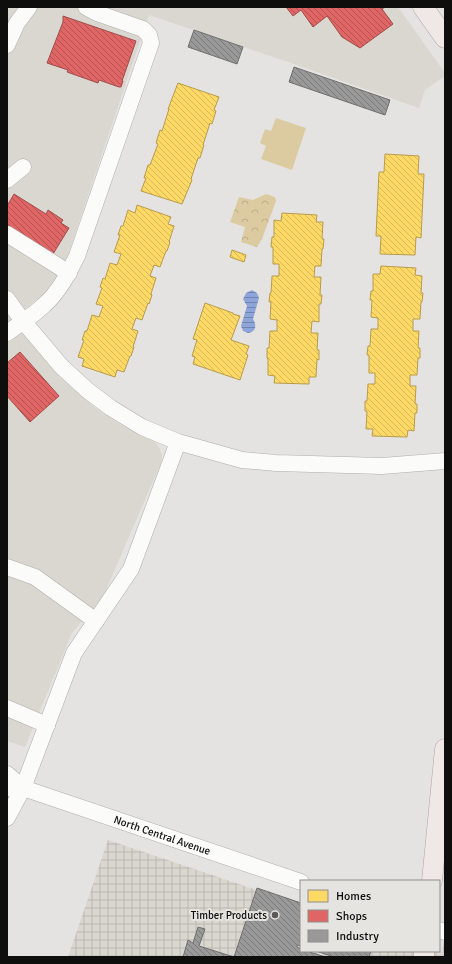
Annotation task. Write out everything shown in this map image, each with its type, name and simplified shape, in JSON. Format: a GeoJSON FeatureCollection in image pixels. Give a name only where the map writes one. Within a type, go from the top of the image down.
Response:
{"type":"FeatureCollection","features":[{"type":"Feature","properties":{"kind":"main road"},"geometry":{"type":"LineString","coordinates":[[423,7],[445,38]]}},
{"type":"Feature","properties":{"kind":"main road"},"geometry":{"type":"LineString","coordinates":[[432,880],[445,749]]}},
{"type":"Feature","properties":{"kind":"street"},"geometry":{"type":"LineString","coordinates":[[7,333],[43,306],[62,285],[69,273],[77,256],[150,43],[149,35],[142,29],[97,13],[86,7]]}},
{"type":"Feature","properties":{"kind":"street"},"geometry":{"type":"LineString","coordinates":[[7,22],[27,9]]}},
{"type":"Feature","properties":{"kind":"street"},"geometry":{"type":"LineString","coordinates":[[7,45],[17,23],[27,9]]}},
{"type":"Feature","properties":{"kind":"street"},"geometry":{"type":"LineString","coordinates":[[7,180],[23,167]]}},
{"type":"Feature","properties":{"kind":"street"},"geometry":{"type":"LineString","coordinates":[[7,234],[69,273]]}},
{"type":"Feature","properties":{"kind":"street"},"geometry":{"type":"LineString","coordinates":[[7,299],[23,321],[61,366],[86,390],[111,408],[142,427],[178,442],[242,460],[276,463],[382,466],[445,461]]}},
{"type":"Feature","properties":{"kind":"street"},"geometry":{"type":"LineString","coordinates":[[7,818],[23,788],[74,653],[131,569],[178,442]]}},
{"type":"Feature","properties":{"kind":"street"},"geometry":{"type":"LineString","coordinates":[[7,567],[36,577],[96,621]]}},
{"type":"Feature","properties":{"kind":"street"},"geometry":{"type":"LineString","coordinates":[[7,708],[47,725]]}},
{"type":"Feature","properties":{"kind":"street","name":"North Central Avenue"},"geometry":{"type":"LineString","coordinates":[[7,774],[23,788]]}},
{"type":"Feature","properties":{"kind":"street","name":"North Central Avenue"},"geometry":{"type":"LineString","coordinates":[[7,788],[23,788],[300,882]]}},
{"type":"Feature","properties":{"kind":"shaded area"},"geometry":{"type":"Polygon","coordinates":[[[7,7],[398,7],[445,73],[445,76],[425,90],[419,108],[149,15],[68,255],[55,279],[41,296],[11,320],[60,377],[93,406],[119,424],[155,441],[160,449],[162,457],[161,463],[102,599],[72,633],[25,747],[7,741],[7,7]]]}},
{"type":"Feature","properties":{"kind":"shaded area"},"geometry":{"type":"Polygon","coordinates":[[[108,840],[300,905],[300,952],[442,952],[445,934],[445,957],[68,957],[108,840]]]}},
{"type":"Feature","properties":{"kind":"green space"},"geometry":{"type":"Polygon","coordinates":[[[276,118],[306,128],[292,170],[261,159],[266,146],[260,143],[265,129],[271,131],[276,118]]]}},
{"type":"Feature","properties":{"kind":"green space"},"geometry":{"type":"Polygon","coordinates":[[[266,194],[275,197],[276,201],[262,239],[257,247],[241,242],[245,227],[230,222],[239,197],[253,200],[266,194]]]}},
{"type":"Feature","properties":{"kind":"water"},"geometry":{"type":"Polygon","coordinates":[[[252,290],[257,293],[259,298],[253,319],[255,328],[253,331],[248,333],[243,331],[241,326],[247,306],[243,299],[246,293],[252,290]]]}},
{"type":"Feature","properties":{"kind":"building: Homes"},"geometry":{"type":"Polygon","coordinates":[[[178,83],[219,97],[214,110],[216,111],[212,124],[210,123],[200,158],[198,158],[191,179],[192,180],[182,204],[141,191],[146,178],[144,178],[148,165],[150,165],[158,144],[156,143],[160,130],[162,131],[168,109],[178,83]]]}},
{"type":"Feature","properties":{"kind":"building: Homes"},"geometry":{"type":"Polygon","coordinates":[[[385,154],[419,156],[418,174],[424,174],[421,238],[416,237],[415,255],[380,254],[381,236],[376,236],[379,172],[384,172],[385,154]]]}},
{"type":"Feature","properties":{"kind":"building: Homes"},"geometry":{"type":"Polygon","coordinates":[[[137,205],[171,217],[168,224],[174,226],[167,251],[160,267],[154,265],[150,276],[156,278],[149,304],[148,303],[142,320],[136,318],[132,329],[138,331],[131,356],[124,372],[117,370],[115,377],[82,366],[84,359],[78,357],[84,340],[82,340],[85,331],[87,331],[92,315],[99,317],[103,306],[96,304],[102,288],[100,287],[103,278],[105,279],[110,263],[117,265],[121,254],[114,252],[120,235],[118,235],[121,226],[123,226],[128,210],[135,213],[137,205]]]}},
{"type":"Feature","properties":{"kind":"building: Homes"},"geometry":{"type":"Polygon","coordinates":[[[282,213],[317,215],[316,222],[323,222],[322,239],[324,239],[321,266],[315,266],[314,277],[321,277],[320,295],[322,295],[321,304],[319,304],[319,322],[312,321],[311,333],[318,333],[317,350],[319,350],[319,360],[317,359],[316,377],[309,377],[309,384],[274,383],[275,376],[268,375],[267,348],[269,348],[270,331],[277,331],[277,320],[270,319],[270,293],[272,276],[279,276],[279,264],[273,264],[273,247],[271,247],[272,237],[274,237],[274,220],[281,221],[282,213]]]}},
{"type":"Feature","properties":{"kind":"building: Homes"},"geometry":{"type":"Polygon","coordinates":[[[232,250],[246,255],[244,262],[230,257],[232,250]]]}},
{"type":"Feature","properties":{"kind":"building: Homes"},"geometry":{"type":"Polygon","coordinates":[[[381,266],[416,268],[415,275],[422,276],[421,293],[423,293],[420,319],[413,319],[413,331],[419,331],[418,348],[420,348],[420,358],[418,358],[417,375],[410,375],[410,386],[416,386],[415,404],[417,404],[417,413],[415,413],[414,431],[408,430],[407,437],[372,436],[373,429],[366,429],[367,411],[365,411],[365,401],[367,401],[368,384],[375,384],[375,373],[369,373],[369,355],[367,355],[368,346],[370,346],[371,329],[378,329],[378,318],[371,317],[372,300],[370,300],[371,291],[373,291],[373,274],[380,274],[381,266]]]}},
{"type":"Feature","properties":{"kind":"building: Homes"},"geometry":{"type":"Polygon","coordinates":[[[205,303],[240,316],[231,340],[249,346],[246,354],[248,355],[240,380],[193,364],[195,357],[192,356],[197,340],[193,339],[205,303]]]}},
{"type":"Feature","properties":{"kind":"building: Shops"},"geometry":{"type":"Polygon","coordinates":[[[286,7],[385,7],[382,9],[393,24],[360,48],[342,37],[327,16],[313,27],[301,10],[293,16],[286,7]]]}},
{"type":"Feature","properties":{"kind":"building: Shops"},"geometry":{"type":"Polygon","coordinates":[[[63,16],[136,41],[121,87],[99,80],[98,83],[47,63],[63,22],[63,16]]]}},
{"type":"Feature","properties":{"kind":"building: Shops"},"geometry":{"type":"Polygon","coordinates":[[[14,194],[46,214],[48,210],[63,220],[61,223],[69,228],[53,254],[7,226],[7,206],[14,194]]]}},
{"type":"Feature","properties":{"kind":"building: Shops"},"geometry":{"type":"Polygon","coordinates":[[[20,352],[59,396],[30,422],[7,396],[7,363],[20,352]]]}},
{"type":"Feature","properties":{"kind":"building: Industry"},"geometry":{"type":"Polygon","coordinates":[[[194,30],[243,47],[237,64],[188,47],[194,30]]]}},
{"type":"Feature","properties":{"kind":"building: Industry"},"geometry":{"type":"Polygon","coordinates":[[[294,67],[390,100],[385,115],[289,82],[294,67]]]}},
{"type":"Feature","properties":{"kind":"building: Industry","name":"Timber Products"},"geometry":{"type":"Polygon","coordinates":[[[257,888],[300,903],[300,946],[297,945],[297,947],[300,948],[300,952],[310,952],[325,957],[234,957],[257,888]]]}},
{"type":"Feature","properties":{"kind":"building: Industry"},"geometry":{"type":"Polygon","coordinates":[[[198,927],[205,929],[199,946],[234,957],[183,957],[188,940],[193,943],[198,927]]]}},
{"type":"Feature","properties":{"kind":"building: Industry"},"geometry":{"type":"Polygon","coordinates":[[[319,952],[371,952],[369,957],[334,957],[319,952]]]}},
{"type":"Feature","properties":{"kind":"place","name":"Timber Products"},"geometry":{"type":"Point","coordinates":[275,915]}}]}
